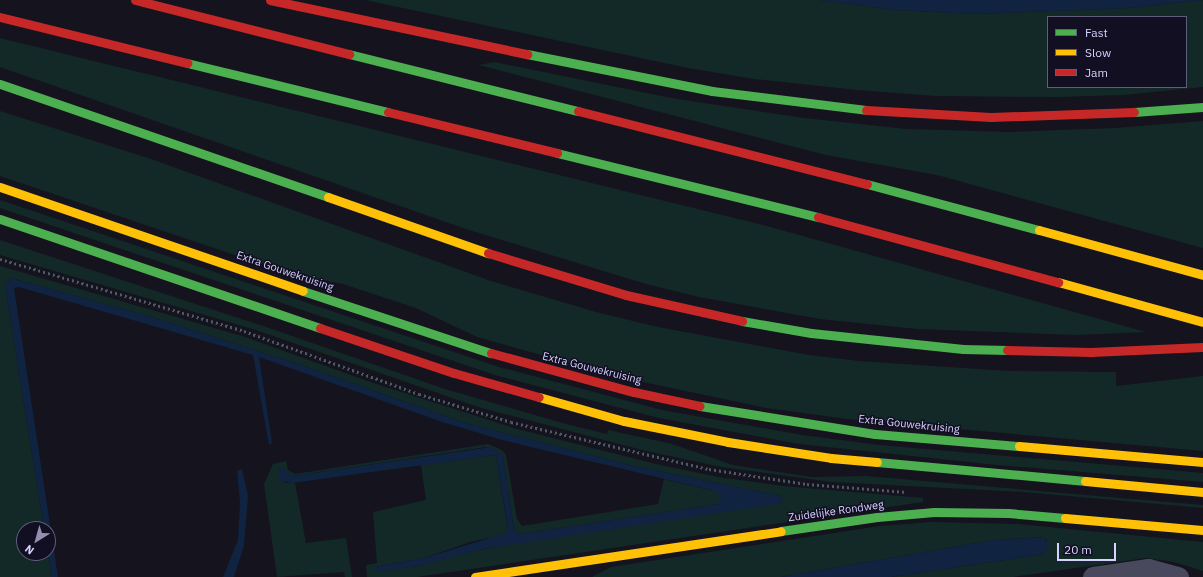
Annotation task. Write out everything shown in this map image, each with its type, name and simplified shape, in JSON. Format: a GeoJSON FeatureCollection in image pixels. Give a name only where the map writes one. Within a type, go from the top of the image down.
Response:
{"type":"FeatureCollection","features":[{"type":"Feature","properties":{"kind":"main road"},"geometry":{"type":"LineString","coordinates":[[135,0],[900,192],[1203,275]]}},
{"type":"Feature","properties":{"kind":"main road"},"geometry":{"type":"LineString","coordinates":[[270,0],[641,78],[712,91],[831,107],[913,114],[991,117],[1101,116],[1203,107]]}},
{"type":"Feature","properties":{"kind":"main road"},"geometry":{"type":"LineString","coordinates":[[0,16],[830,220],[1203,322]]}},
{"type":"Feature","properties":{"kind":"main road"},"geometry":{"type":"LineString","coordinates":[[0,84],[543,271],[626,295],[709,315],[811,333],[963,349],[1091,352],[1203,347]]}},
{"type":"Feature","properties":{"kind":"main road","name":"Extra Gouwekruising"},"geometry":{"type":"LineString","coordinates":[[0,187],[464,345],[573,377],[661,398],[772,419],[875,434],[1203,462]]}},
{"type":"Feature","properties":{"kind":"main road"},"geometry":{"type":"LineString","coordinates":[[0,219],[441,369],[555,403],[631,422],[728,442],[831,458],[1203,492]]}},
{"type":"Feature","properties":{"kind":"main road","name":"Zuidelijke Rondweg"},"geometry":{"type":"LineString","coordinates":[[475,577],[555,571],[877,517],[934,512],[1000,513],[1203,530]]}},
{"type":"Feature","properties":{"kind":"street"},"geometry":{"type":"LineString","coordinates":[[1093,577],[1148,569],[1178,577]]}},
{"type":"Feature","properties":{"kind":"green space"},"geometry":{"type":"Polygon","coordinates":[[[365,0],[820,0],[895,10],[976,14],[1129,8],[1203,0],[1203,87],[1123,95],[1058,97],[936,96],[857,90],[754,79],[688,68],[365,0]]]}},
{"type":"Feature","properties":{"kind":"green space"},"geometry":{"type":"Polygon","coordinates":[[[0,38],[767,226],[1146,332],[1075,335],[917,329],[820,319],[699,297],[646,284],[466,229],[0,67],[0,38]]]}},
{"type":"Feature","properties":{"kind":"green space"},"geometry":{"type":"Polygon","coordinates":[[[494,62],[671,98],[804,118],[906,129],[1012,132],[1115,128],[1203,121],[1203,248],[937,175],[826,155],[479,65],[494,62]]]}},
{"type":"Feature","properties":{"kind":"green space"},"geometry":{"type":"Polygon","coordinates":[[[0,111],[151,159],[491,281],[596,312],[658,327],[809,355],[859,361],[1008,371],[1116,372],[1116,386],[1203,376],[1203,451],[847,419],[766,408],[624,378],[477,337],[416,308],[343,284],[288,273],[0,176],[0,111]]]}},
{"type":"Feature","properties":{"kind":"green space"},"geometry":{"type":"Polygon","coordinates":[[[0,200],[499,367],[662,410],[802,435],[880,445],[1203,473],[1203,482],[997,465],[799,444],[659,418],[495,375],[0,208],[0,200]]]}},
{"type":"Feature","properties":{"kind":"green space"},"geometry":{"type":"Polygon","coordinates":[[[0,240],[266,327],[445,389],[566,424],[607,434],[608,430],[672,444],[733,465],[812,477],[866,476],[1203,505],[1203,508],[1024,492],[831,482],[722,467],[646,451],[478,407],[259,331],[0,255],[0,240]]]}},
{"type":"Feature","properties":{"kind":"green space"},"geometry":{"type":"Polygon","coordinates":[[[0,266],[242,336],[373,383],[517,429],[656,464],[718,477],[783,486],[923,498],[923,502],[417,577],[367,577],[366,565],[377,563],[373,512],[426,500],[421,465],[496,455],[508,530],[503,535],[470,542],[424,558],[375,567],[375,571],[419,566],[468,552],[564,535],[782,502],[780,496],[629,465],[465,423],[301,365],[155,318],[11,278],[5,285],[43,521],[16,521],[16,561],[49,561],[52,577],[0,577],[0,266]]]}},
{"type":"Feature","properties":{"kind":"green space"},"geometry":{"type":"Polygon","coordinates":[[[488,444],[502,450],[506,455],[517,519],[522,526],[658,504],[664,479],[718,492],[721,496],[720,501],[718,504],[520,534],[514,530],[503,457],[486,447],[293,476],[284,470],[284,483],[295,483],[306,543],[346,538],[352,577],[345,577],[344,572],[277,577],[264,484],[273,464],[286,461],[288,470],[295,474],[488,444]]]}},
{"type":"Feature","properties":{"kind":"green space"},"geometry":{"type":"Polygon","coordinates":[[[931,522],[1018,524],[1203,542],[1203,571],[1174,562],[1146,558],[1013,577],[891,577],[1044,554],[1047,540],[1043,537],[994,540],[781,577],[592,577],[611,567],[880,526],[931,522]]]}},
{"type":"Feature","properties":{"kind":"water"},"geometry":{"type":"Polygon","coordinates":[[[820,0],[1203,0],[1129,8],[976,14],[895,10],[820,0]]]}},
{"type":"Feature","properties":{"kind":"water"},"geometry":{"type":"Polygon","coordinates":[[[11,278],[155,318],[301,365],[465,423],[629,465],[780,496],[784,500],[778,504],[483,549],[419,566],[375,572],[375,567],[424,558],[506,533],[508,527],[496,455],[292,483],[280,481],[278,469],[282,468],[293,476],[491,447],[503,457],[514,530],[520,534],[718,504],[721,496],[711,490],[506,441],[445,423],[259,357],[272,443],[269,445],[253,355],[19,287],[14,288],[49,521],[43,521],[5,285],[11,278]]]}},
{"type":"Feature","properties":{"kind":"water"},"geometry":{"type":"Polygon","coordinates":[[[242,469],[248,496],[244,546],[234,577],[223,577],[238,540],[240,502],[237,471],[242,469]]]}},
{"type":"Feature","properties":{"kind":"water"},"geometry":{"type":"Polygon","coordinates":[[[1044,537],[1049,546],[1044,554],[891,577],[781,577],[994,540],[1044,537]]]}},
{"type":"Feature","properties":{"kind":"water"},"geometry":{"type":"Polygon","coordinates":[[[49,561],[56,561],[58,577],[52,577],[49,561]]]}},
{"type":"Feature","properties":{"kind":"traffic: fast"},"geometry":{"type":"LineString","coordinates":[[349,54],[578,111]]}},
{"type":"Feature","properties":{"kind":"traffic: fast"},"geometry":{"type":"LineString","coordinates":[[527,54],[712,91],[866,110]]}},
{"type":"Feature","properties":{"kind":"traffic: fast"},"geometry":{"type":"LineString","coordinates":[[187,63],[388,112]]}},
{"type":"Feature","properties":{"kind":"traffic: fast"},"geometry":{"type":"LineString","coordinates":[[0,84],[328,197]]}},
{"type":"Feature","properties":{"kind":"traffic: fast"},"geometry":{"type":"LineString","coordinates":[[1134,112],[1203,107]]}},
{"type":"Feature","properties":{"kind":"traffic: fast"},"geometry":{"type":"LineString","coordinates":[[557,153],[818,217]]}},
{"type":"Feature","properties":{"kind":"traffic: fast"},"geometry":{"type":"LineString","coordinates":[[867,184],[1039,230]]}},
{"type":"Feature","properties":{"kind":"traffic: fast"},"geometry":{"type":"LineString","coordinates":[[0,219],[320,328]]}},
{"type":"Feature","properties":{"kind":"traffic: fast"},"geometry":{"type":"LineString","coordinates":[[303,291],[491,353]]}},
{"type":"Feature","properties":{"kind":"traffic: fast"},"geometry":{"type":"LineString","coordinates":[[742,321],[811,333],[963,349],[1007,350]]}},
{"type":"Feature","properties":{"kind":"traffic: fast"},"geometry":{"type":"LineString","coordinates":[[700,406],[875,434],[1019,446]]}},
{"type":"Feature","properties":{"kind":"traffic: fast"},"geometry":{"type":"LineString","coordinates":[[877,462],[1085,481]]}},
{"type":"Feature","properties":{"kind":"traffic: fast"},"geometry":{"type":"LineString","coordinates":[[781,531],[877,517],[934,512],[1008,513],[1065,518]]}},
{"type":"Feature","properties":{"kind":"traffic: slow"},"geometry":{"type":"LineString","coordinates":[[0,187],[303,291]]}},
{"type":"Feature","properties":{"kind":"traffic: slow"},"geometry":{"type":"LineString","coordinates":[[328,197],[488,253]]}},
{"type":"Feature","properties":{"kind":"traffic: slow"},"geometry":{"type":"LineString","coordinates":[[1039,230],[1203,275]]}},
{"type":"Feature","properties":{"kind":"traffic: slow"},"geometry":{"type":"LineString","coordinates":[[1058,282],[1203,322]]}},
{"type":"Feature","properties":{"kind":"traffic: slow"},"geometry":{"type":"LineString","coordinates":[[539,397],[624,421],[728,442],[831,458],[877,462]]}},
{"type":"Feature","properties":{"kind":"traffic: slow"},"geometry":{"type":"LineString","coordinates":[[1019,446],[1203,462]]}},
{"type":"Feature","properties":{"kind":"traffic: slow"},"geometry":{"type":"LineString","coordinates":[[1085,481],[1203,492]]}},
{"type":"Feature","properties":{"kind":"traffic: slow"},"geometry":{"type":"LineString","coordinates":[[1065,518],[1203,530]]}},
{"type":"Feature","properties":{"kind":"traffic: slow"},"geometry":{"type":"LineString","coordinates":[[475,577],[781,531]]}},
{"type":"Feature","properties":{"kind":"traffic: jam"},"geometry":{"type":"LineString","coordinates":[[135,0],[349,54]]}},
{"type":"Feature","properties":{"kind":"traffic: jam"},"geometry":{"type":"LineString","coordinates":[[270,0],[527,54]]}},
{"type":"Feature","properties":{"kind":"traffic: jam"},"geometry":{"type":"LineString","coordinates":[[0,17],[187,63]]}},
{"type":"Feature","properties":{"kind":"traffic: jam"},"geometry":{"type":"LineString","coordinates":[[866,110],[991,117],[1134,112]]}},
{"type":"Feature","properties":{"kind":"traffic: jam"},"geometry":{"type":"LineString","coordinates":[[578,111],[867,184]]}},
{"type":"Feature","properties":{"kind":"traffic: jam"},"geometry":{"type":"LineString","coordinates":[[388,112],[557,153]]}},
{"type":"Feature","properties":{"kind":"traffic: jam"},"geometry":{"type":"LineString","coordinates":[[818,217],[1058,282]]}},
{"type":"Feature","properties":{"kind":"traffic: jam"},"geometry":{"type":"LineString","coordinates":[[488,253],[626,295],[742,321]]}},
{"type":"Feature","properties":{"kind":"traffic: jam"},"geometry":{"type":"LineString","coordinates":[[320,328],[454,373],[539,397]]}},
{"type":"Feature","properties":{"kind":"traffic: jam"},"geometry":{"type":"LineString","coordinates":[[1007,350],[1091,352],[1203,347]]}},
{"type":"Feature","properties":{"kind":"traffic: jam"},"geometry":{"type":"LineString","coordinates":[[491,353],[634,392],[700,406]]}}]}
